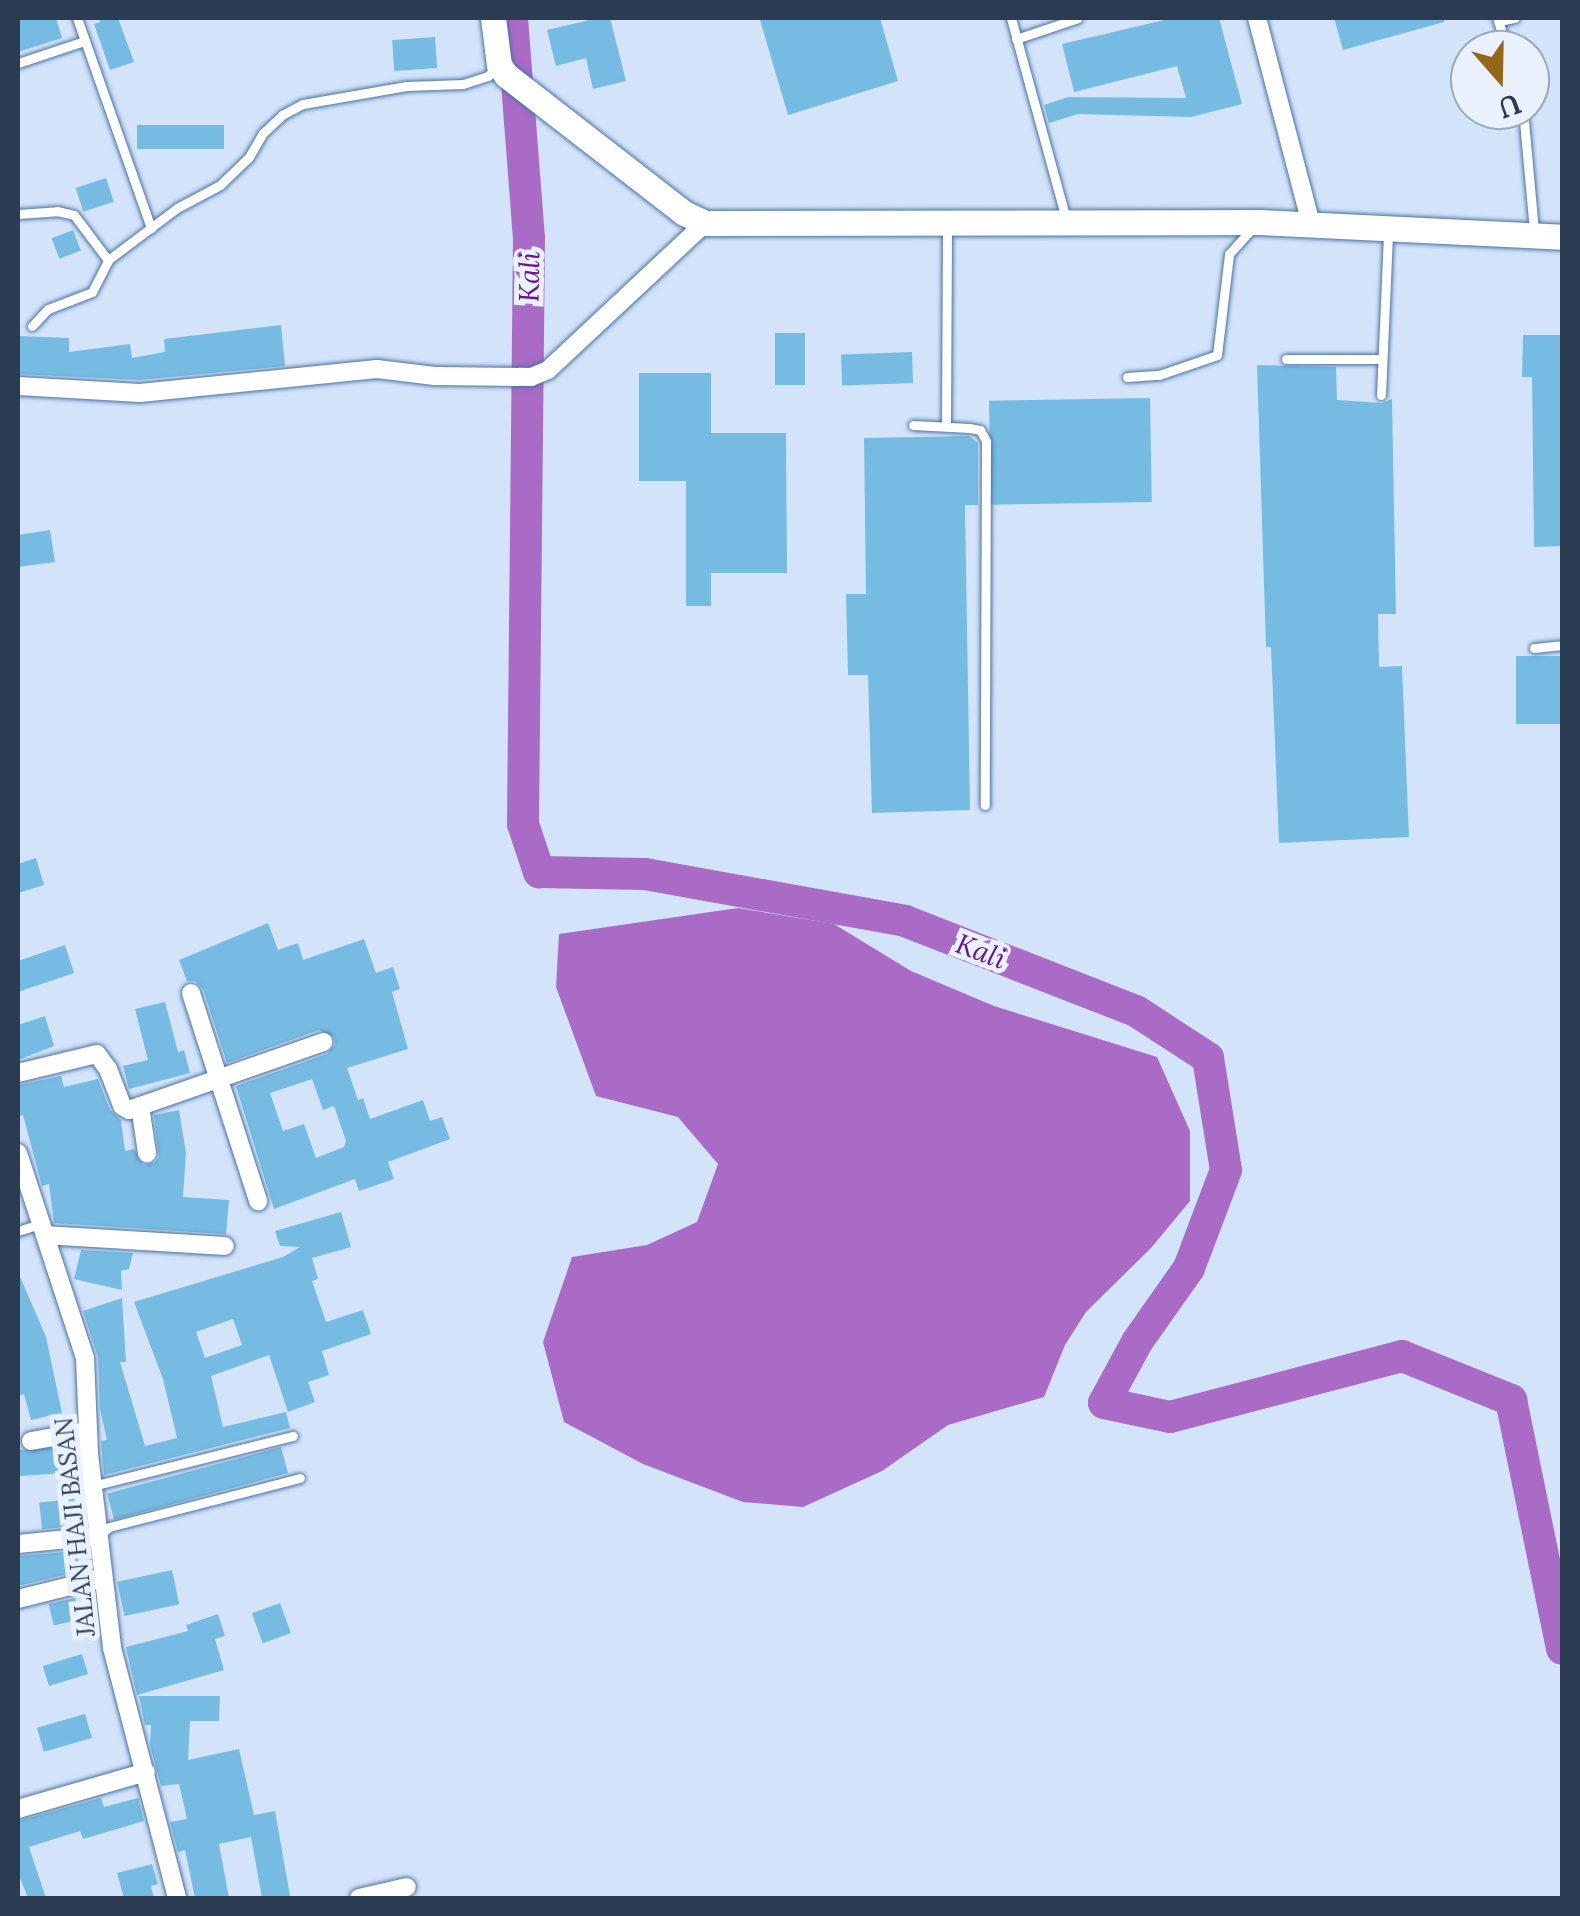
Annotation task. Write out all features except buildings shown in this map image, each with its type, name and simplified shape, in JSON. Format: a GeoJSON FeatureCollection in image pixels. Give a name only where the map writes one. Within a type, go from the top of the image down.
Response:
{"type":"FeatureCollection","features":[{"type":"Feature","properties":{"kind":"street"},"geometry":{"type":"LineString","coordinates":[[493,18],[502,70],[684,213],[705,223],[1259,222],[1555,236]]}},
{"type":"Feature","properties":{"kind":"street"},"geometry":{"type":"LineString","coordinates":[[1257,18],[1312,227]]}},
{"type":"Feature","properties":{"kind":"street"},"geometry":{"type":"LineString","coordinates":[[18,386],[140,393],[377,369],[522,379],[548,370],[705,223]]}},
{"type":"Feature","properties":{"kind":"street"},"geometry":{"type":"LineString","coordinates":[[191,993],[258,1201]]}},
{"type":"Feature","properties":{"kind":"street"},"geometry":{"type":"LineString","coordinates":[[18,1073],[97,1054],[108,1068],[122,1106],[140,1106],[323,1042]]}},
{"type":"Feature","properties":{"kind":"street"},"geometry":{"type":"LineString","coordinates":[[140,1106],[147,1153]]}},
{"type":"Feature","properties":{"kind":"street","name":"JALAN HAJI BASAN"},"geometry":{"type":"LineString","coordinates":[[18,1152],[84,1358],[92,1486],[112,1648],[178,1898]]}},
{"type":"Feature","properties":{"kind":"street"},"geometry":{"type":"LineString","coordinates":[[44,1229],[225,1246]]}},
{"type":"Feature","properties":{"kind":"street"},"geometry":{"type":"LineString","coordinates":[[30,1441],[88,1431]]}},
{"type":"Feature","properties":{"kind":"street"},"geometry":{"type":"LineString","coordinates":[[18,1544],[98,1536]]}},
{"type":"Feature","properties":{"kind":"street"},"geometry":{"type":"LineString","coordinates":[[18,1599],[102,1578]]}},
{"type":"Feature","properties":{"kind":"street"},"geometry":{"type":"LineString","coordinates":[[18,1809],[146,1772]]}},
{"type":"Feature","properties":{"kind":"street"},"geometry":{"type":"LineString","coordinates":[[359,1898],[407,1888]]}},
{"type":"Feature","properties":{"kind":"lane"},"geometry":{"type":"LineString","coordinates":[[77,18],[151,228]]}},
{"type":"Feature","properties":{"kind":"lane"},"geometry":{"type":"LineString","coordinates":[[1010,18],[1066,222]]}},
{"type":"Feature","properties":{"kind":"lane"},"geometry":{"type":"LineString","coordinates":[[1016,39],[1078,18]]}},
{"type":"Feature","properties":{"kind":"lane"},"geometry":{"type":"LineString","coordinates":[[1498,20],[1515,18]]}},
{"type":"Feature","properties":{"kind":"lane"},"geometry":{"type":"LineString","coordinates":[[18,63],[84,41]]}},
{"type":"Feature","properties":{"kind":"lane"},"geometry":{"type":"LineString","coordinates":[[32,326],[48,309],[92,292],[108,260],[220,185],[249,157],[263,132],[282,115],[303,104],[406,86],[463,84],[502,70]]}},
{"type":"Feature","properties":{"kind":"lane"},"geometry":{"type":"LineString","coordinates":[[1528,130],[1555,236]]}},
{"type":"Feature","properties":{"kind":"lane"},"geometry":{"type":"LineString","coordinates":[[18,214],[56,211],[74,215],[108,260]]}},
{"type":"Feature","properties":{"kind":"lane"},"geometry":{"type":"LineString","coordinates":[[1127,377],[1160,375],[1217,355],[1222,345],[1229,254],[1259,222]]}},
{"type":"Feature","properties":{"kind":"lane"},"geometry":{"type":"LineString","coordinates":[[946,424],[947,225]]}},
{"type":"Feature","properties":{"kind":"lane"},"geometry":{"type":"LineString","coordinates":[[1382,395],[1388,230]]}},
{"type":"Feature","properties":{"kind":"lane"},"geometry":{"type":"LineString","coordinates":[[1286,359],[1382,358]]}},
{"type":"Feature","properties":{"kind":"lane"},"geometry":{"type":"LineString","coordinates":[[913,425],[946,424],[980,430],[986,442],[986,804]]}},
{"type":"Feature","properties":{"kind":"lane"},"geometry":{"type":"LineString","coordinates":[[1534,648],[1562,645]]}},
{"type":"Feature","properties":{"kind":"lane"},"geometry":{"type":"LineString","coordinates":[[18,1231],[44,1229]]}},
{"type":"Feature","properties":{"kind":"lane"},"geometry":{"type":"LineString","coordinates":[[92,1486],[293,1436]]}},
{"type":"Feature","properties":{"kind":"lane"},"geometry":{"type":"LineString","coordinates":[[98,1536],[108,1527],[300,1478]]}},
{"type":"Feature","properties":{"kind":"shaded area"},"geometry":{"type":"Polygon","coordinates":[[[738,908],[834,924],[911,971],[994,1006],[1157,1057],[1190,1131],[1190,1201],[1151,1248],[1086,1312],[1065,1345],[1044,1397],[948,1425],[882,1471],[803,1507],[743,1502],[643,1464],[564,1422],[543,1342],[572,1257],[647,1245],[697,1222],[718,1164],[678,1117],[596,1096],[556,987],[559,934],[738,908]]]}},
{"type":"Feature","properties":{"kind":"waterway","name":"Kali"},"geometry":{"type":"LineString","coordinates":[[512,18],[529,238],[523,824],[539,872],[645,874],[905,921],[1136,1011],[1208,1058],[1226,1170],[1189,1268],[1137,1342],[1104,1403],[1170,1417],[1402,1356],[1511,1400],[1562,1649]]}}]}
